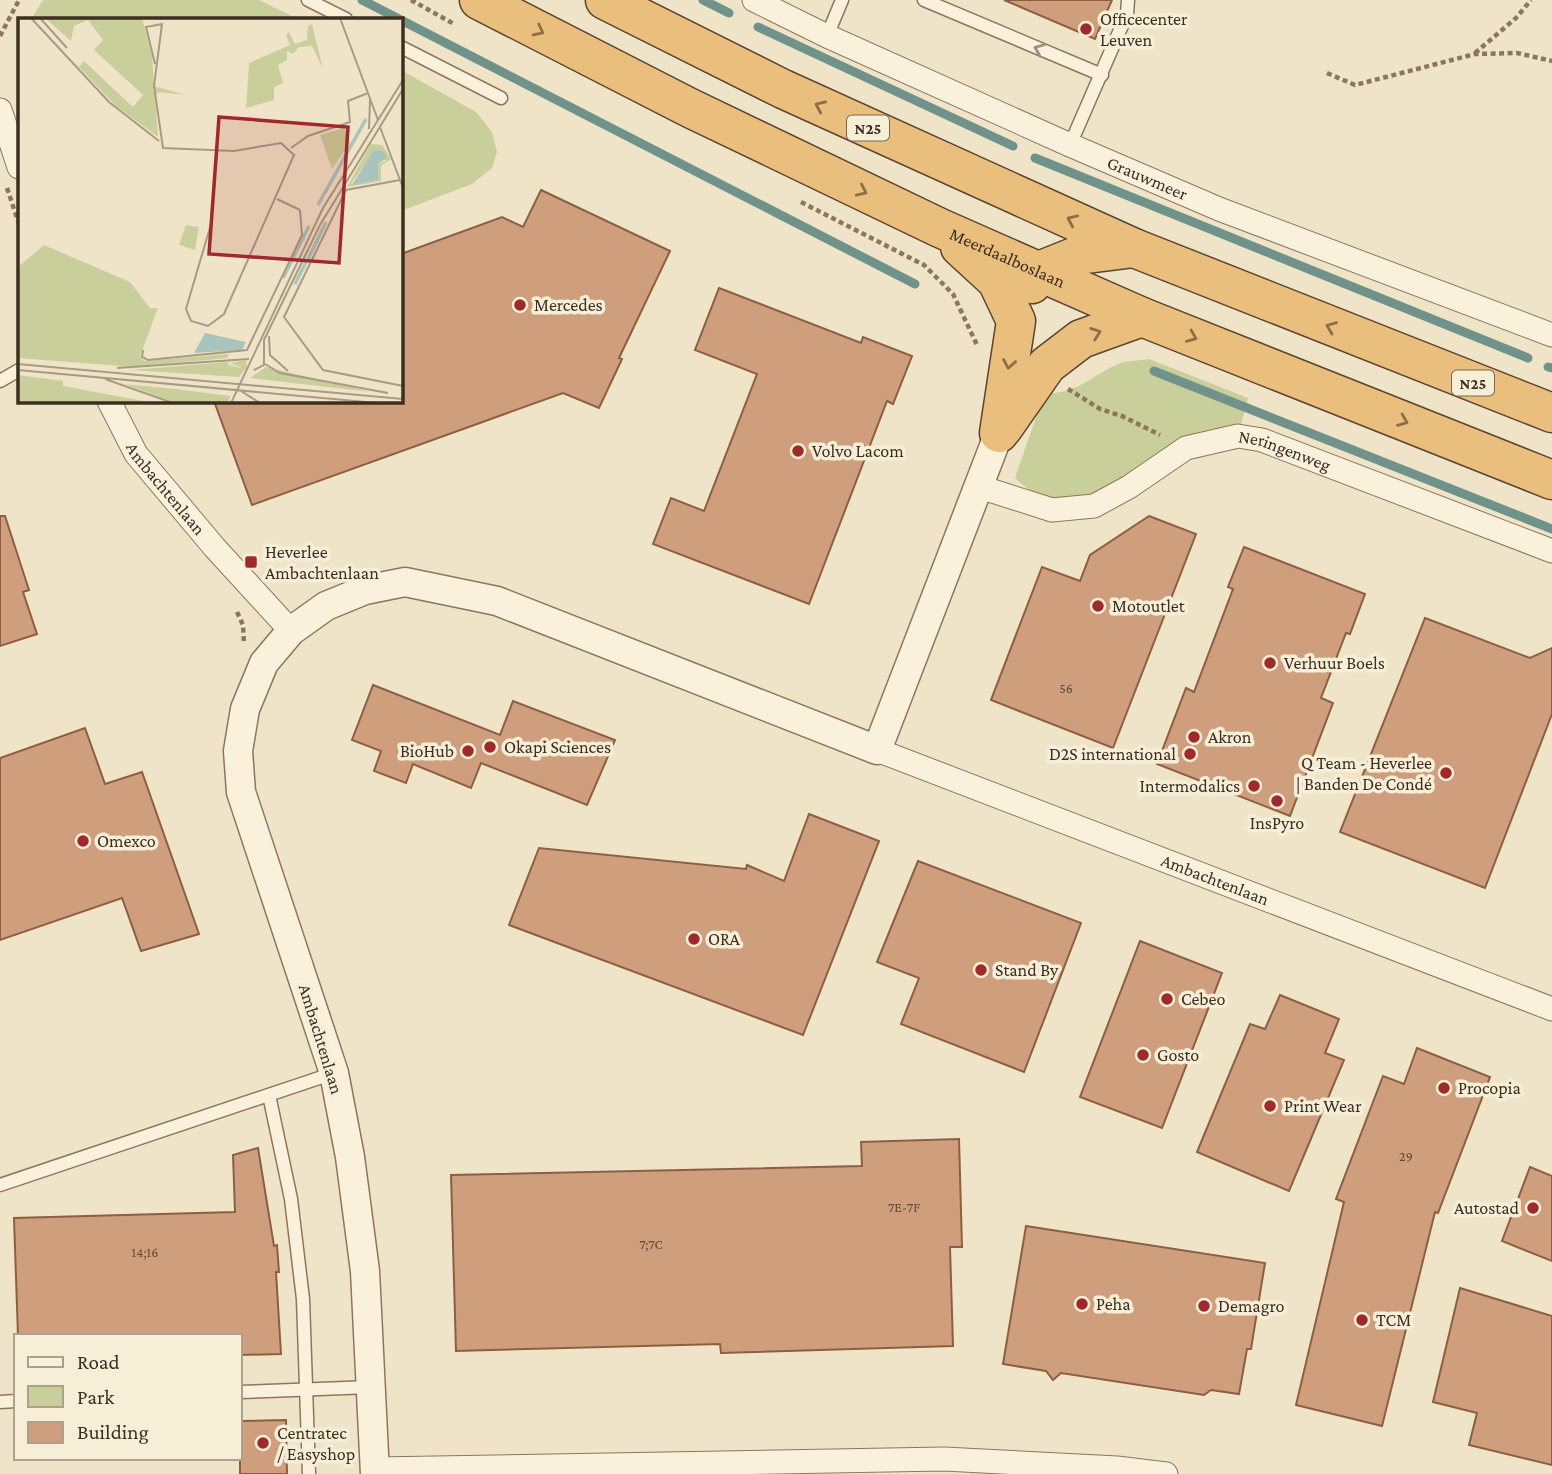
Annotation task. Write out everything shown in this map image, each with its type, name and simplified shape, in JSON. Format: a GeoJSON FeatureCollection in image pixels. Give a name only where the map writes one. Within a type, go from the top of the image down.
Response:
{"type":"FeatureCollection","features":[{"type":"Feature","properties":{"kind":"highway","name":"N25"},"geometry":{"type":"LineString","coordinates":[[605,0],[783,89],[1134,248],[1552,413]]}},
{"type":"Feature","properties":{"kind":"highway","name":"Meerdaalboslaan"},"geometry":{"type":"LineString","coordinates":[[470,14],[690,108],[940,228],[1142,317],[1552,480]]}},
{"type":"Feature","properties":{"kind":"highway"},"geometry":{"type":"LineString","coordinates":[[940,228],[998,281],[1016,321]]}},
{"type":"Feature","properties":{"kind":"highway"},"geometry":{"type":"LineString","coordinates":[[999,433],[1016,321],[1039,271],[1079,255],[1134,248]]}},
{"type":"Feature","properties":{"kind":"highway"},"geometry":{"type":"LineString","coordinates":[[999,433],[1047,365],[1081,339],[1142,317]]}},
{"type":"Feature","properties":{"kind":"street","name":"Grauwmeer"},"geometry":{"type":"LineString","coordinates":[[754,0],[827,36],[1219,209],[1552,335]]}},
{"type":"Feature","properties":{"kind":"street"},"geometry":{"type":"LineString","coordinates":[[0,110],[12,174]]}},
{"type":"Feature","properties":{"kind":"street","name":"Ambachtenlaan"},"geometry":{"type":"LineString","coordinates":[[110,402],[136,454],[215,548],[291,631]]}},
{"type":"Feature","properties":{"kind":"street"},"geometry":{"type":"LineString","coordinates":[[877,750],[999,433]]}},
{"type":"Feature","properties":{"kind":"street","name":"Neringenweg"},"geometry":{"type":"LineString","coordinates":[[980,487],[1052,510],[1094,506],[1129,487],[1183,450],[1238,436],[1262,440],[1552,551]]}},
{"type":"Feature","properties":{"kind":"street","name":"Ambachtenlaan"},"geometry":{"type":"LineString","coordinates":[[1166,1474],[944,1459],[375,1472],[364,1261],[350,1157],[334,1073],[241,792],[238,751],[245,709],[264,663],[291,631],[326,606],[365,590],[405,582],[496,601],[1552,1009]]}},
{"type":"Feature","properties":{"kind":"lane"},"geometry":{"type":"LineString","coordinates":[[308,0],[344,18]]}},
{"type":"Feature","properties":{"kind":"lane"},"geometry":{"type":"LineString","coordinates":[[827,36],[842,0]]}},
{"type":"Feature","properties":{"kind":"lane"},"geometry":{"type":"LineString","coordinates":[[924,0],[1102,75]]}},
{"type":"Feature","properties":{"kind":"lane"},"geometry":{"type":"LineString","coordinates":[[1070,145],[1127,14],[1128,0]]}},
{"type":"Feature","properties":{"kind":"lane"},"geometry":{"type":"LineString","coordinates":[[402,48],[501,98]]}},
{"type":"Feature","properties":{"kind":"lane"},"geometry":{"type":"LineString","coordinates":[[0,382],[18,371]]}},
{"type":"Feature","properties":{"kind":"lane"},"geometry":{"type":"LineString","coordinates":[[0,1185],[334,1073]]}},
{"type":"Feature","properties":{"kind":"lane"},"geometry":{"type":"LineString","coordinates":[[269,1095],[291,1199],[303,1299],[309,1474]]}},
{"type":"Feature","properties":{"kind":"lane"},"geometry":{"type":"LineString","coordinates":[[242,1392],[371,1387]]}},
{"type":"Feature","properties":{"kind":"path"},"geometry":{"type":"LineString","coordinates":[[0,36],[19,0]]}},
{"type":"Feature","properties":{"kind":"path"},"geometry":{"type":"LineString","coordinates":[[411,0],[470,14]]}},
{"type":"Feature","properties":{"kind":"path"},"geometry":{"type":"LineString","coordinates":[[1475,54],[1516,18],[1531,0]]}},
{"type":"Feature","properties":{"kind":"path"},"geometry":{"type":"LineString","coordinates":[[1327,73],[1356,85],[1475,54],[1517,53],[1552,61]]}},
{"type":"Feature","properties":{"kind":"path"},"geometry":{"type":"LineString","coordinates":[[12,174],[18,217]]}},
{"type":"Feature","properties":{"kind":"path"},"geometry":{"type":"LineString","coordinates":[[790,196],[924,265],[953,294],[980,350]]}},
{"type":"Feature","properties":{"kind":"path"},"geometry":{"type":"LineString","coordinates":[[1061,385],[1100,408],[1154,432],[1183,450]]}},
{"type":"Feature","properties":{"kind":"green space"},"geometry":{"type":"Polygon","coordinates":[[[43,0],[259,0],[296,18],[32,18],[43,0]]]}},
{"type":"Feature","properties":{"kind":"green space"},"geometry":{"type":"Polygon","coordinates":[[[402,71],[476,112],[492,132],[497,152],[492,168],[472,184],[402,211],[402,71]]]}},
{"type":"Feature","properties":{"kind":"green space"},"geometry":{"type":"Polygon","coordinates":[[[1149,359],[1248,398],[1238,436],[1129,487],[1052,510],[1015,478],[1044,394],[1069,390],[1127,361],[1149,359]]]}},
{"type":"Feature","properties":{"kind":"building","name":"Officecenter Leuven"},"geometry":{"type":"Polygon","coordinates":[[[1004,0],[1112,0],[1095,39],[1004,0]]]}},
{"type":"Feature","properties":{"kind":"building","name":"Mercedes"},"geometry":{"type":"Polygon","coordinates":[[[541,190],[670,251],[619,358],[622,359],[599,408],[563,393],[252,505],[214,402],[402,402],[402,254],[502,217],[523,227],[541,190]]]}},
{"type":"Feature","properties":{"kind":"building","name":"Volvo Lacom"},"geometry":{"type":"Polygon","coordinates":[[[719,288],[861,343],[863,337],[912,356],[893,404],[887,401],[809,604],[653,544],[671,498],[704,511],[757,374],[695,350],[719,288]]]}},
{"type":"Feature","properties":{"kind":"building"},"geometry":{"type":"Polygon","coordinates":[[[0,516],[5,516],[29,590],[23,592],[37,634],[0,646],[0,516]]]}},
{"type":"Feature","properties":{"kind":"building"},"geometry":{"type":"Polygon","coordinates":[[[1149,516],[1196,534],[1113,748],[991,700],[1042,567],[1080,581],[1090,555],[1149,516]]]}},
{"type":"Feature","properties":{"kind":"building","name":"Verhuur Boels"},"geometry":{"type":"Polygon","coordinates":[[[1244,547],[1365,594],[1350,634],[1346,633],[1321,698],[1333,703],[1290,816],[1157,764],[1186,688],[1194,692],[1233,589],[1228,587],[1244,547]]]}},
{"type":"Feature","properties":{"kind":"building","name":"Q Team - Heverlee | Banden De Condé"},"geometry":{"type":"Polygon","coordinates":[[[1425,618],[1530,658],[1552,648],[1552,714],[1485,888],[1340,832],[1425,618]]]}},
{"type":"Feature","properties":{"kind":"building","name":"Okapi Sciences"},"geometry":{"type":"Polygon","coordinates":[[[373,685],[500,735],[513,701],[615,740],[587,805],[481,763],[471,788],[413,764],[406,783],[374,771],[381,751],[352,740],[373,685]]]}},
{"type":"Feature","properties":{"kind":"building","name":"Omexco"},"geometry":{"type":"Polygon","coordinates":[[[85,728],[105,784],[142,772],[199,934],[141,951],[122,898],[0,940],[0,758],[85,728]]]}},
{"type":"Feature","properties":{"kind":"building","name":"ORA"},"geometry":{"type":"Polygon","coordinates":[[[809,814],[879,841],[803,1035],[509,925],[539,848],[746,869],[747,865],[784,881],[809,814]]]}},
{"type":"Feature","properties":{"kind":"building","name":"Stand By"},"geometry":{"type":"Polygon","coordinates":[[[918,861],[1081,923],[1024,1072],[901,1024],[919,978],[877,962],[918,861]]]}},
{"type":"Feature","properties":{"kind":"building","name":"Gosto"},"geometry":{"type":"Polygon","coordinates":[[[1140,941],[1222,973],[1162,1128],[1080,1097],[1140,941]]]}},
{"type":"Feature","properties":{"kind":"building","name":"Print Wear"},"geometry":{"type":"Polygon","coordinates":[[[1280,995],[1339,1019],[1325,1053],[1344,1060],[1289,1191],[1197,1152],[1250,1024],[1265,1029],[1280,995]]]}},
{"type":"Feature","properties":{"kind":"building"},"geometry":{"type":"Polygon","coordinates":[[[1417,1048],[1490,1077],[1438,1213],[1435,1212],[1382,1426],[1296,1405],[1344,1202],[1336,1199],[1383,1076],[1404,1084],[1417,1048]]]}},
{"type":"Feature","properties":{"kind":"building"},"geometry":{"type":"Polygon","coordinates":[[[959,1139],[962,1247],[950,1247],[953,1346],[721,1353],[720,1344],[456,1351],[451,1175],[862,1166],[861,1142],[959,1139]]]}},
{"type":"Feature","properties":{"kind":"building"},"geometry":{"type":"Polygon","coordinates":[[[258,1148],[274,1246],[277,1245],[281,1354],[242,1355],[242,1334],[18,1334],[14,1218],[235,1212],[233,1155],[258,1148]]]}},
{"type":"Feature","properties":{"kind":"building","name":"Autostad"},"geometry":{"type":"Polygon","coordinates":[[[1530,1167],[1552,1176],[1552,1261],[1502,1241],[1530,1167]]]}},
{"type":"Feature","properties":{"kind":"building"},"geometry":{"type":"Polygon","coordinates":[[[1026,1226],[1265,1263],[1251,1349],[1247,1349],[1239,1394],[1211,1390],[1204,1395],[1061,1373],[1053,1380],[1046,1371],[1003,1364],[1026,1226]]]}},
{"type":"Feature","properties":{"kind":"building"},"geometry":{"type":"Polygon","coordinates":[[[1460,1288],[1552,1316],[1552,1465],[1469,1445],[1477,1413],[1433,1402],[1460,1288]]]}},
{"type":"Feature","properties":{"kind":"building"},"geometry":{"type":"Polygon","coordinates":[[[286,1420],[287,1474],[240,1474],[242,1421],[286,1420]]]}},
{"type":"Feature","properties":{"kind":"waterway"},"geometry":{"type":"LineString","coordinates":[[362,0],[397,18]]}},
{"type":"Feature","properties":{"kind":"waterway"},"geometry":{"type":"LineString","coordinates":[[703,0],[729,13]]}},
{"type":"Feature","properties":{"kind":"waterway"},"geometry":{"type":"LineString","coordinates":[[402,21],[915,284]]}},
{"type":"Feature","properties":{"kind":"waterway"},"geometry":{"type":"LineString","coordinates":[[758,27],[1013,146]]}},
{"type":"Feature","properties":{"kind":"waterway"},"geometry":{"type":"LineString","coordinates":[[1035,158],[1528,358]]}},
{"type":"Feature","properties":{"kind":"waterway"},"geometry":{"type":"LineString","coordinates":[[1548,367],[1552,368]]}},
{"type":"Feature","properties":{"kind":"waterway"},"geometry":{"type":"LineString","coordinates":[[1154,371],[1552,529]]}},
{"type":"Feature","properties":{"kind":"place","name":"Officecenter Leuven"},"geometry":{"type":"Point","coordinates":[1086,29]}},
{"type":"Feature","properties":{"kind":"place","name":"Mercedes"},"geometry":{"type":"Point","coordinates":[520,305]}},
{"type":"Feature","properties":{"kind":"place","name":"Volvo Lacom"},"geometry":{"type":"Point","coordinates":[798,451]}},
{"type":"Feature","properties":{"kind":"place","name":"Heverlee Ambachtenlaan"},"geometry":{"type":"Point","coordinates":[251,562]}},
{"type":"Feature","properties":{"kind":"place","name":"Motoutlet"},"geometry":{"type":"Point","coordinates":[1098,606]}},
{"type":"Feature","properties":{"kind":"place","name":"Verhuur Boels"},"geometry":{"type":"Point","coordinates":[1270,663]}},
{"type":"Feature","properties":{"kind":"place","name":"Akron"},"geometry":{"type":"Point","coordinates":[1194,737]}},
{"type":"Feature","properties":{"kind":"place","name":"Okapi Sciences"},"geometry":{"type":"Point","coordinates":[490,747]}},
{"type":"Feature","properties":{"kind":"place","name":"BioHub"},"geometry":{"type":"Point","coordinates":[468,751]}},
{"type":"Feature","properties":{"kind":"place","name":"D2S international"},"geometry":{"type":"Point","coordinates":[1190,754]}},
{"type":"Feature","properties":{"kind":"place","name":"Q Team - Heverlee | Banden De Condé"},"geometry":{"type":"Point","coordinates":[1446,773]}},
{"type":"Feature","properties":{"kind":"place","name":"Intermodalics"},"geometry":{"type":"Point","coordinates":[1254,786]}},
{"type":"Feature","properties":{"kind":"place","name":"InsPyro"},"geometry":{"type":"Point","coordinates":[1277,801]}},
{"type":"Feature","properties":{"kind":"place","name":"Omexco"},"geometry":{"type":"Point","coordinates":[83,841]}},
{"type":"Feature","properties":{"kind":"place","name":"ORA"},"geometry":{"type":"Point","coordinates":[694,939]}},
{"type":"Feature","properties":{"kind":"place","name":"Stand By"},"geometry":{"type":"Point","coordinates":[981,970]}},
{"type":"Feature","properties":{"kind":"place","name":"Cebeo"},"geometry":{"type":"Point","coordinates":[1167,999]}},
{"type":"Feature","properties":{"kind":"place","name":"Gosto"},"geometry":{"type":"Point","coordinates":[1143,1055]}},
{"type":"Feature","properties":{"kind":"place","name":"Procopia"},"geometry":{"type":"Point","coordinates":[1444,1088]}},
{"type":"Feature","properties":{"kind":"place","name":"Print Wear"},"geometry":{"type":"Point","coordinates":[1270,1106]}},
{"type":"Feature","properties":{"kind":"place","name":"Autostad"},"geometry":{"type":"Point","coordinates":[1533,1208]}},
{"type":"Feature","properties":{"kind":"place","name":"Peha"},"geometry":{"type":"Point","coordinates":[1082,1304]}},
{"type":"Feature","properties":{"kind":"place","name":"Demagro"},"geometry":{"type":"Point","coordinates":[1204,1306]}},
{"type":"Feature","properties":{"kind":"place","name":"TCM"},"geometry":{"type":"Point","coordinates":[1362,1320]}},
{"type":"Feature","properties":{"kind":"place","name":"Centratec / Easyshop"},"geometry":{"type":"Point","coordinates":[263,1443]}}]}
